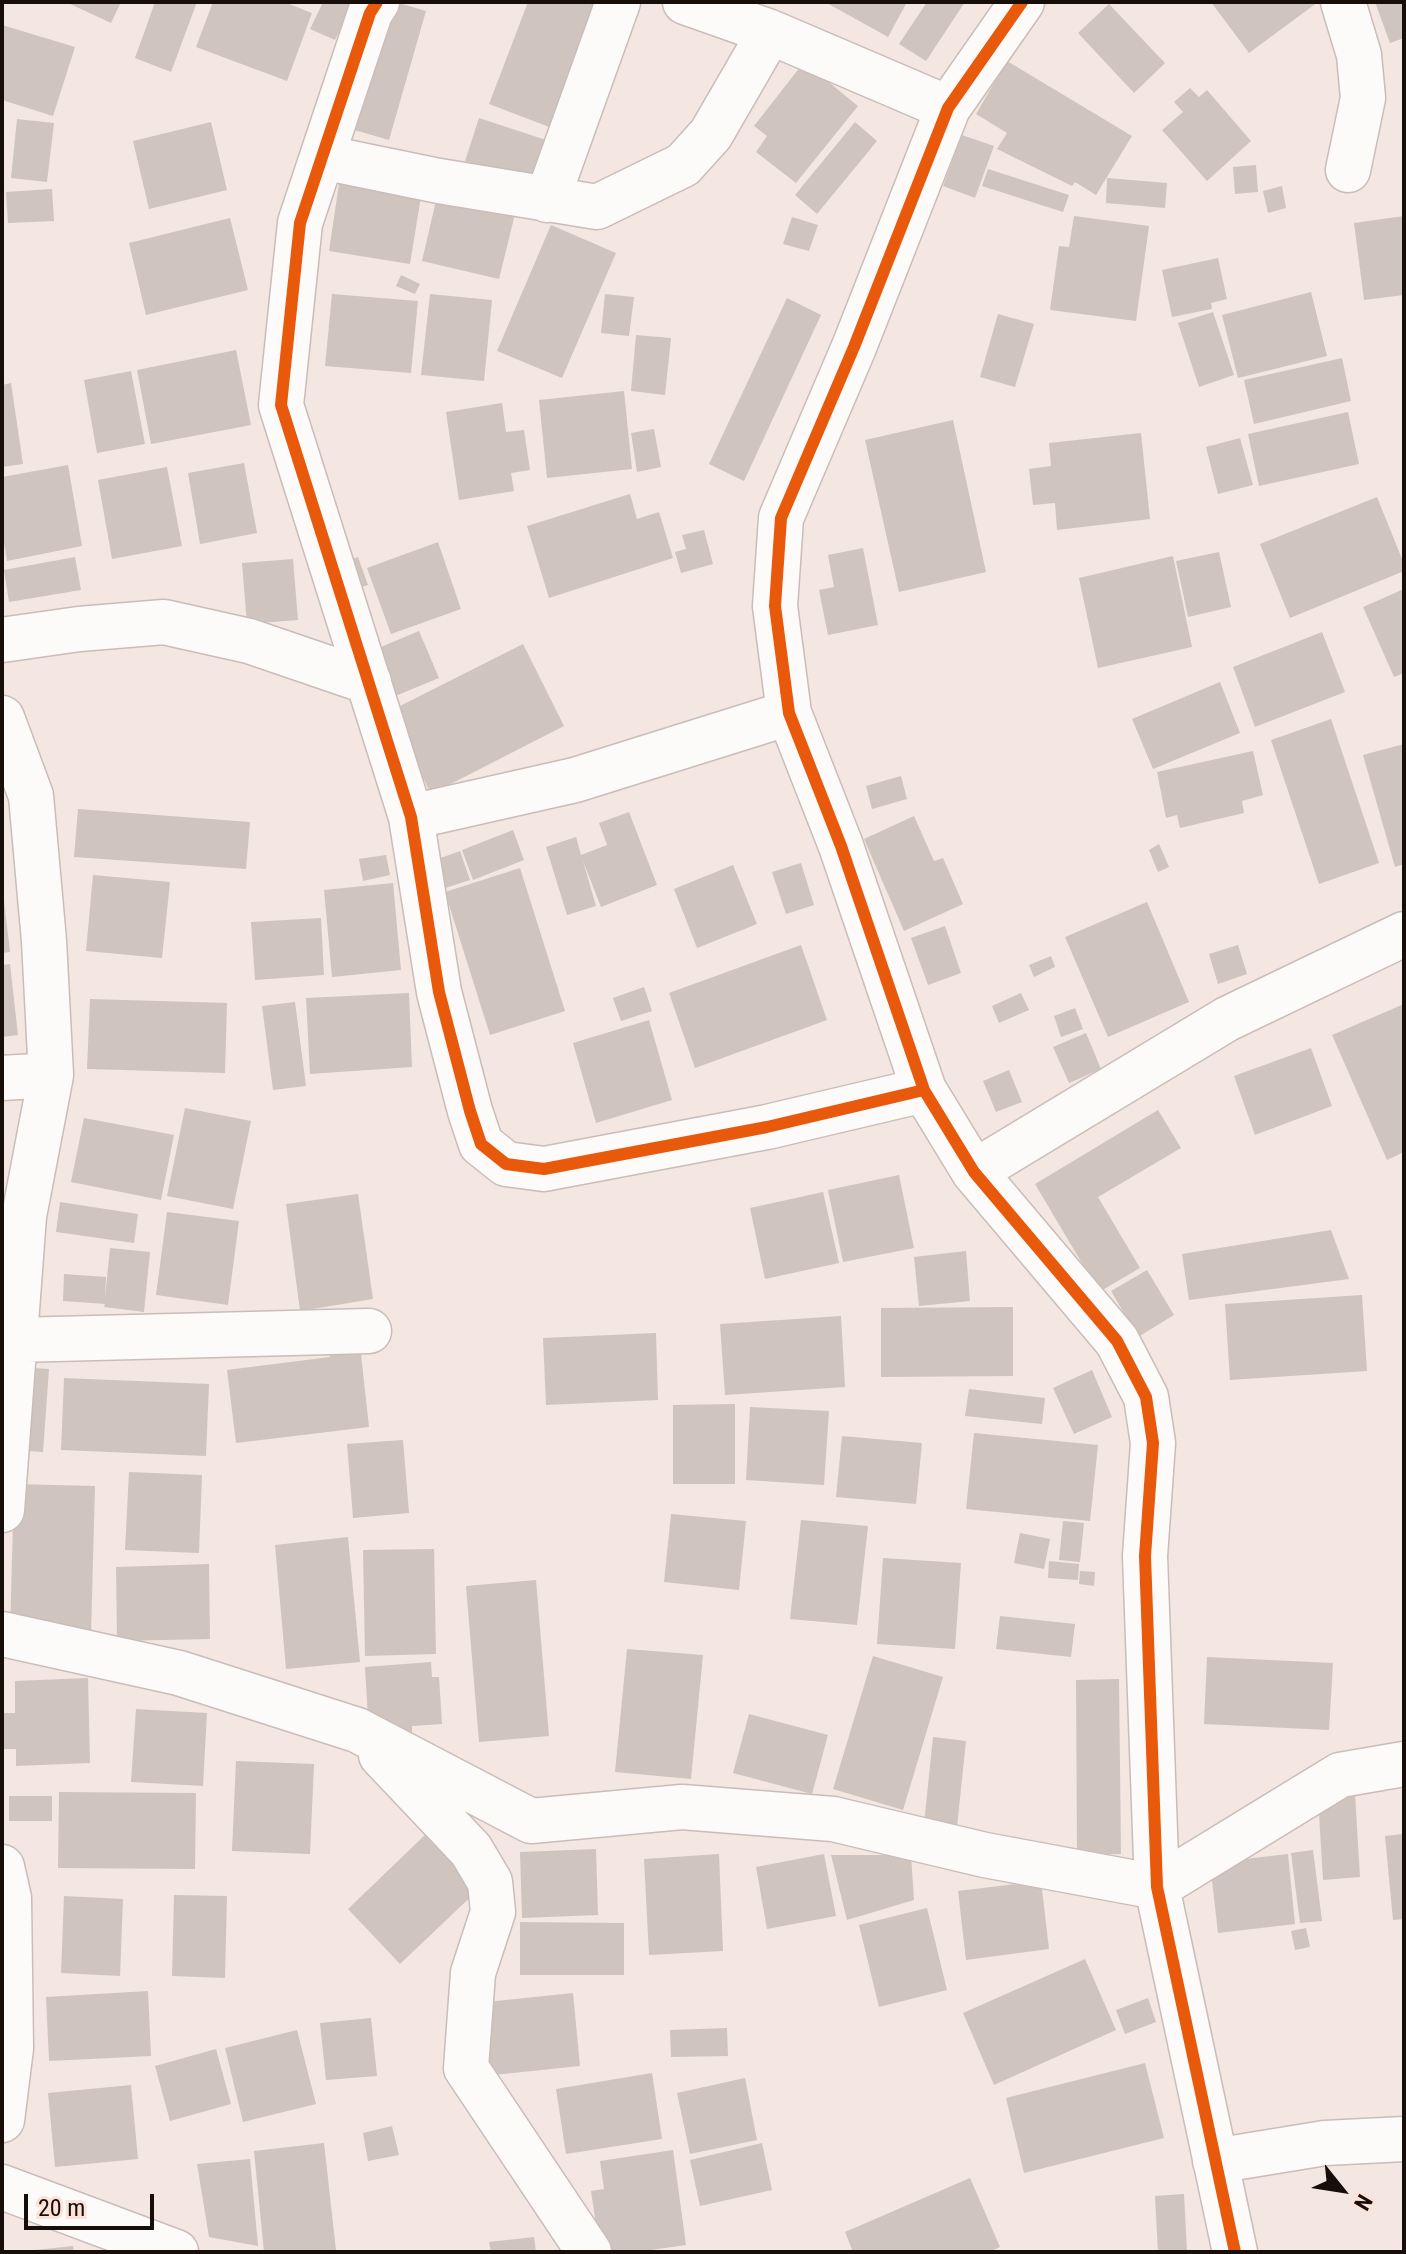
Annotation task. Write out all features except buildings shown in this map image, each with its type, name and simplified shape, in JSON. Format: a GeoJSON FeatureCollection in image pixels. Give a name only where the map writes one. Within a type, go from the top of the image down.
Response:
{"type":"FeatureCollection","features":[{"type":"Feature","properties":{"kind":"street"},"geometry":{"type":"LineString","coordinates":[[377,2],[370,13],[300,223],[281,405],[411,817],[439,992],[481,1144],[506,1164],[544,1169],[767,1127],[924,1090]]}},
{"type":"Feature","properties":{"kind":"street"},"geometry":{"type":"LineString","coordinates":[[547,200],[618,2]]}},
{"type":"Feature","properties":{"kind":"street"},"geometry":{"type":"LineString","coordinates":[[685,2],[770,32],[948,108]]}},
{"type":"Feature","properties":{"kind":"street"},"geometry":{"type":"LineString","coordinates":[[1022,2],[948,108],[854,347],[781,518],[775,606],[789,713],[841,846],[924,1090],[974,1172],[1117,1341],[1146,1397],[1153,1443],[1145,1556],[1157,1887],[1235,2252]]}},
{"type":"Feature","properties":{"kind":"street"},"geometry":{"type":"LineString","coordinates":[[1343,2],[1359,55],[1363,98],[1348,170]]}},
{"type":"Feature","properties":{"kind":"street"},"geometry":{"type":"LineString","coordinates":[[322,157],[597,207],[683,165],[711,134],[770,32]]}},
{"type":"Feature","properties":{"kind":"street"},"geometry":{"type":"LineString","coordinates":[[2,640],[79,629],[164,622],[249,641],[369,682]]}},
{"type":"Feature","properties":{"kind":"street"},"geometry":{"type":"LineString","coordinates":[[411,817],[575,780],[789,713]]}},
{"type":"Feature","properties":{"kind":"street"},"geometry":{"type":"LineString","coordinates":[[2,718],[31,796],[44,941],[51,1075],[24,1216],[2,1510]]}},
{"type":"Feature","properties":{"kind":"street"},"geometry":{"type":"LineString","coordinates":[[974,1172],[1227,1019],[1404,934]]}},
{"type":"Feature","properties":{"kind":"street"},"geometry":{"type":"LineString","coordinates":[[2,1078],[51,1075]]}},
{"type":"Feature","properties":{"kind":"street"},"geometry":{"type":"LineString","coordinates":[[16,1340],[369,1331]]}},
{"type":"Feature","properties":{"kind":"street"},"geometry":{"type":"LineString","coordinates":[[2,1634],[179,1673],[357,1730],[531,1821],[682,1807],[833,1819],[985,1855],[1157,1887],[1340,1775],[1404,1764]]}},
{"type":"Feature","properties":{"kind":"street"},"geometry":{"type":"LineString","coordinates":[[357,1730],[471,1850],[490,1882],[493,1912],[473,1973],[466,2068],[589,2252]]}},
{"type":"Feature","properties":{"kind":"street"},"geometry":{"type":"LineString","coordinates":[[2,1867],[9,1898],[11,2033],[2,2120]]}},
{"type":"Feature","properties":{"kind":"street"},"geometry":{"type":"LineString","coordinates":[[1215,2161],[1325,2143],[1404,2139]]}},
{"type":"Feature","properties":{"kind":"street"},"geometry":{"type":"LineString","coordinates":[[2,2187],[176,2252]]}},
{"type":"Feature","properties":{"kind":"cycle path"},"geometry":{"type":"LineString","coordinates":[[377,2],[370,13],[300,223],[281,405],[411,817],[439,992],[481,1144],[506,1164],[544,1169],[767,1127],[924,1090]]}},
{"type":"Feature","properties":{"kind":"cycle path"},"geometry":{"type":"LineString","coordinates":[[1022,2],[948,108],[854,347],[781,518],[775,606],[789,713],[841,846],[924,1090],[974,1172],[1117,1341],[1146,1397],[1153,1443],[1145,1556],[1157,1887],[1235,2252]]}}]}
